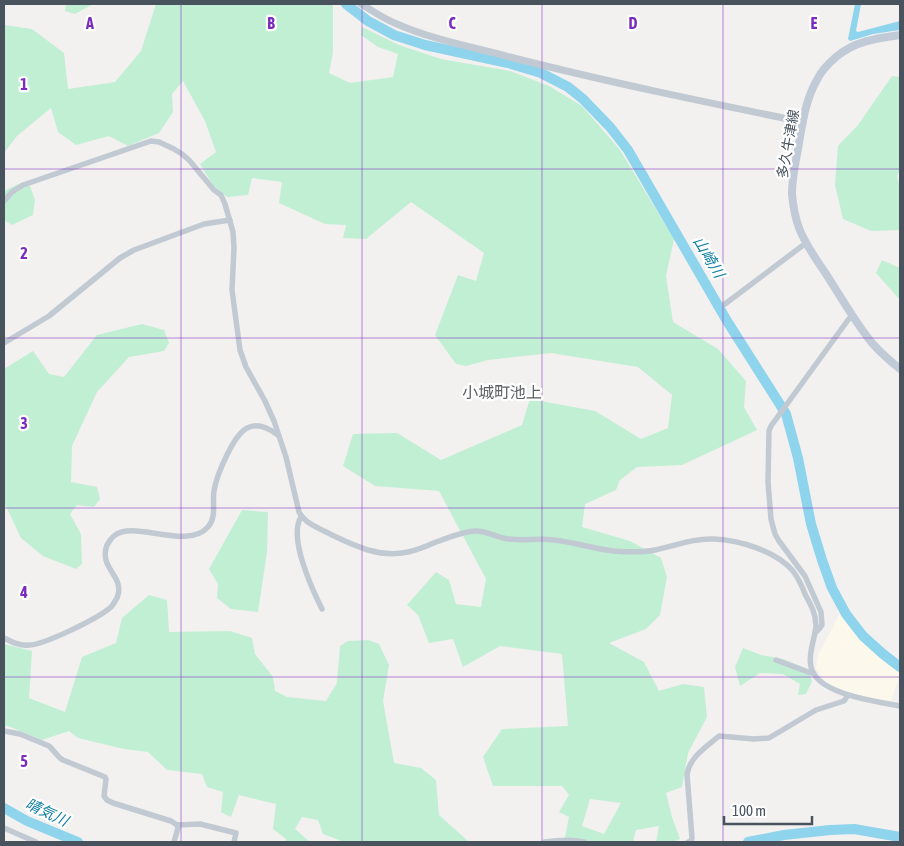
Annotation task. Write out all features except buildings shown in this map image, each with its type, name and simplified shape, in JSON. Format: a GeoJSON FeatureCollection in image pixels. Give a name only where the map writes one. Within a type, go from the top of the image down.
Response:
{"type":"FeatureCollection","features":[{"type":"Feature","properties":{"kind":"main road","name":"多久牛津線"},"geometry":{"type":"LineString","coordinates":[[900,35],[874,39],[846,50],[828,65],[817,80],[808,100],[803,122],[793,177],[792,195],[794,211],[806,243],[872,343],[900,369]]}},
{"type":"Feature","properties":{"kind":"street"},"geometry":{"type":"LineString","coordinates":[[361,4],[396,24],[422,34],[638,88],[803,122]]}},
{"type":"Feature","properties":{"kind":"street"},"geometry":{"type":"LineString","coordinates":[[4,201],[12,192],[23,185],[149,142],[156,141],[174,149],[189,160],[214,190],[221,195],[230,220],[234,248],[232,290],[240,350],[246,367],[265,401],[282,443],[301,517],[314,526],[357,547],[368,551],[389,554],[407,552],[451,537],[476,531],[512,540],[556,540],[613,550],[642,552],[697,540],[713,539],[735,542],[778,558],[794,572],[815,616],[815,633],[811,658],[812,673]]}},
{"type":"Feature","properties":{"kind":"street"},"geometry":{"type":"LineString","coordinates":[[4,343],[49,316],[120,258],[134,250],[204,224],[230,220]]}},
{"type":"Feature","properties":{"kind":"street"},"geometry":{"type":"LineString","coordinates":[[725,304],[806,243]]}},
{"type":"Feature","properties":{"kind":"street"},"geometry":{"type":"LineString","coordinates":[[815,633],[822,625],[821,612],[805,576],[775,534],[768,482],[769,431],[853,315]]}},
{"type":"Feature","properties":{"kind":"street"},"geometry":{"type":"LineString","coordinates":[[4,638],[17,644],[29,646],[40,644],[106,611],[116,600],[118,589],[115,577],[104,557],[109,541],[114,535],[132,531],[183,536],[201,533],[211,523],[215,484],[220,468],[236,438],[245,429],[256,426],[269,429],[278,435]]}},
{"type":"Feature","properties":{"kind":"street"},"geometry":{"type":"LineString","coordinates":[[301,517],[297,526],[298,544],[322,609]]}},
{"type":"Feature","properties":{"kind":"street"},"geometry":{"type":"LineString","coordinates":[[776,660],[812,673],[822,682],[848,695],[900,706]]}},
{"type":"Feature","properties":{"kind":"street"},"geometry":{"type":"LineString","coordinates":[[688,842],[692,838],[688,768],[698,754],[719,736],[769,738],[816,710],[844,700],[848,695]]}},
{"type":"Feature","properties":{"kind":"street"},"geometry":{"type":"LineString","coordinates":[[4,731],[20,734],[49,746],[59,758],[105,777],[104,796],[113,803],[177,824],[200,824],[236,833],[234,842]]}},
{"type":"Feature","properties":{"kind":"street"},"geometry":{"type":"LineString","coordinates":[[174,842],[178,828],[177,824]]}},
{"type":"Feature","properties":{"kind":"street"},"geometry":{"type":"LineString","coordinates":[[4,828],[36,842]]}},
{"type":"Feature","properties":{"kind":"street"},"geometry":{"type":"LineString","coordinates":[[545,842],[576,840],[584,842]]}},
{"type":"Feature","properties":{"kind":"shaded area"},"geometry":{"type":"Polygon","coordinates":[[[841,611],[861,639],[883,661],[900,672],[891,701],[854,695],[826,682],[816,669],[818,655],[841,611]]]}},
{"type":"Feature","properties":{"kind":"green space"},"geometry":{"type":"Polygon","coordinates":[[[66,4],[93,4],[75,14],[65,11],[66,4]]]}},
{"type":"Feature","properties":{"kind":"green space"},"geometry":{"type":"Polygon","coordinates":[[[156,4],[333,4],[333,52],[329,73],[350,83],[393,77],[398,54],[378,47],[361,35],[362,27],[399,45],[441,59],[510,71],[549,86],[582,106],[620,150],[674,239],[666,276],[673,322],[718,349],[746,381],[744,407],[757,430],[682,465],[637,467],[620,480],[616,490],[585,504],[582,527],[630,541],[661,558],[667,577],[660,615],[646,629],[609,643],[644,662],[659,691],[683,684],[704,687],[707,717],[688,753],[682,787],[666,793],[680,839],[673,842],[656,842],[659,826],[636,830],[633,842],[564,842],[569,817],[559,812],[569,795],[562,786],[493,786],[483,757],[502,729],[568,726],[562,654],[500,646],[463,667],[453,639],[429,643],[418,615],[407,605],[436,572],[449,580],[456,604],[481,607],[486,579],[439,491],[375,486],[343,466],[353,434],[397,433],[441,460],[522,425],[530,399],[595,411],[641,439],[668,428],[672,395],[638,367],[551,353],[488,360],[466,366],[456,364],[435,335],[458,275],[476,281],[484,253],[411,202],[366,239],[343,238],[346,225],[325,224],[279,203],[282,182],[252,178],[248,195],[227,197],[213,185],[200,164],[216,152],[205,121],[183,81],[172,94],[173,112],[159,133],[128,146],[109,136],[76,145],[58,132],[51,108],[17,136],[4,153],[4,25],[32,29],[64,53],[68,89],[115,82],[141,51],[156,4]],[[590,799],[582,826],[604,834],[621,803],[590,799]]]}},
{"type":"Feature","properties":{"kind":"green space"},"geometry":{"type":"Polygon","coordinates":[[[892,76],[900,77],[900,167],[897,177],[900,188],[900,230],[871,231],[843,219],[835,185],[838,146],[858,125],[892,76]]]}},
{"type":"Feature","properties":{"kind":"green space"},"geometry":{"type":"Polygon","coordinates":[[[23,182],[30,186],[35,200],[33,215],[12,225],[4,220],[4,194],[6,190],[23,182]]]}},
{"type":"Feature","properties":{"kind":"green space"},"geometry":{"type":"Polygon","coordinates":[[[882,260],[900,268],[900,300],[876,273],[882,260]]]}},
{"type":"Feature","properties":{"kind":"green space"},"geometry":{"type":"Polygon","coordinates":[[[142,324],[164,330],[169,343],[164,351],[129,357],[97,392],[72,446],[71,482],[97,487],[100,499],[94,507],[77,505],[70,514],[81,534],[82,564],[76,569],[43,556],[21,538],[4,502],[4,369],[33,351],[49,374],[64,377],[97,335],[142,324]]]}},
{"type":"Feature","properties":{"kind":"green space"},"geometry":{"type":"Polygon","coordinates":[[[242,510],[268,512],[267,552],[258,612],[231,609],[217,598],[218,584],[209,569],[242,510]]]}},
{"type":"Feature","properties":{"kind":"green space"},"geometry":{"type":"Polygon","coordinates":[[[149,595],[167,600],[169,632],[230,631],[252,638],[255,654],[273,677],[275,691],[287,697],[326,701],[337,683],[340,646],[348,641],[368,640],[379,644],[389,665],[383,701],[394,763],[421,768],[436,780],[439,815],[469,842],[344,842],[323,834],[318,820],[302,817],[295,829],[310,842],[286,842],[286,839],[273,829],[276,804],[239,795],[231,817],[221,812],[223,792],[207,787],[202,774],[167,770],[148,752],[124,749],[78,738],[69,731],[42,740],[4,726],[4,644],[32,651],[29,698],[65,712],[82,657],[116,643],[122,618],[149,595]]]}},
{"type":"Feature","properties":{"kind":"green space"},"geometry":{"type":"Polygon","coordinates":[[[743,648],[761,655],[783,659],[808,669],[812,681],[806,694],[798,695],[800,684],[783,674],[760,673],[740,686],[735,667],[743,648]]]}},
{"type":"Feature","properties":{"kind":"water"},"geometry":{"type":"Polygon","coordinates":[[[855,4],[861,4],[856,31],[900,21],[900,30],[873,34],[850,41],[848,39],[855,4]]]}},
{"type":"Feature","properties":{"kind":"waterway","name":"山崎川"},"geometry":{"type":"LineString","coordinates":[[346,4],[368,21],[394,35],[425,45],[508,63],[541,73],[568,87],[583,99],[610,127],[628,150],[727,321],[786,414],[798,458],[811,524],[832,588],[846,614],[863,636],[900,667]]}},
{"type":"Feature","properties":{"kind":"waterway","name":"晴気川"},"geometry":{"type":"LineString","coordinates":[[4,808],[27,821],[78,842]]}},
{"type":"Feature","properties":{"kind":"waterway","name":"晴気川"},"geometry":{"type":"LineString","coordinates":[[748,842],[784,835],[854,829],[900,837]]}},
{"type":"Feature","properties":{"kind":"district","name":"小城町池上"},"geometry":{"type":"Point","coordinates":[502,392]}}]}
